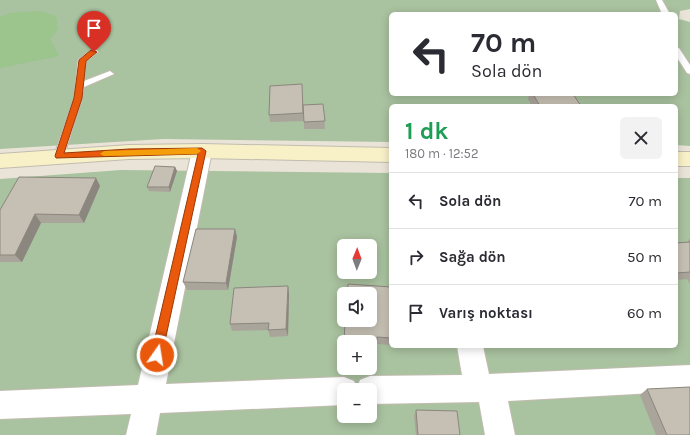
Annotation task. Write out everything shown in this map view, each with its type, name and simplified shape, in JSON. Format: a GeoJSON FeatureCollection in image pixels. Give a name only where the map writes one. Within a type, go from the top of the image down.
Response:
{"type":"FeatureCollection","features":[{"type":"Feature","properties":{"kind":"main road"},"geometry":{"type":"LineString","coordinates":[[0,161],[129,152],[201,158],[389,167]]}},
{"type":"Feature","properties":{"kind":"main road"},"geometry":{"type":"LineString","coordinates":[[0,172],[201,158],[389,155]]}},
{"type":"Feature","properties":{"kind":"main road"},"geometry":{"type":"LineString","coordinates":[[678,159],[690,159]]}},
{"type":"Feature","properties":{"kind":"main road"},"geometry":{"type":"LineString","coordinates":[[678,172],[690,172]]}},
{"type":"Feature","properties":{"kind":"street"},"geometry":{"type":"LineString","coordinates":[[140,435],[201,158]]}},
{"type":"Feature","properties":{"kind":"street"},"geometry":{"type":"LineString","coordinates":[[471,348],[500,435]]}},
{"type":"Feature","properties":{"kind":"street"},"geometry":{"type":"LineString","coordinates":[[377,390],[484,388],[690,378]]}},
{"type":"Feature","properties":{"kind":"street"},"geometry":{"type":"LineString","coordinates":[[0,405],[337,391]]}},
{"type":"Feature","properties":{"kind":"lane"},"geometry":{"type":"LineString","coordinates":[[658,1],[665,12]]}},
{"type":"Feature","properties":{"kind":"lane"},"geometry":{"type":"LineString","coordinates":[[59,156],[78,98],[82,60],[94,52]]}},
{"type":"Feature","properties":{"kind":"lane"},"geometry":{"type":"LineString","coordinates":[[678,53],[690,70]]}},
{"type":"Feature","properties":{"kind":"lane"},"geometry":{"type":"LineString","coordinates":[[80,85],[110,74]]}},
{"type":"Feature","properties":{"kind":"green space"},"geometry":{"type":"Polygon","coordinates":[[[0,0],[690,0],[690,9],[680,11],[679,19],[690,22],[690,146],[678,145],[678,104],[389,104],[389,142],[163,139],[0,149],[0,0]]]}},
{"type":"Feature","properties":{"kind":"green space"},"geometry":{"type":"Polygon","coordinates":[[[40,11],[56,16],[58,29],[50,39],[59,56],[0,68],[0,17],[11,13],[40,11]]]}},
{"type":"Feature","properties":{"kind":"green space"},"geometry":{"type":"Polygon","coordinates":[[[121,170],[389,173],[389,348],[678,348],[678,178],[690,178],[690,435],[0,435],[0,179],[121,170]]]}},
{"type":"Feature","properties":{"kind":"building"},"geometry":{"type":"Polygon","coordinates":[[[302,84],[303,113],[269,115],[270,86],[302,84]]]}},
{"type":"Feature","properties":{"kind":"building"},"geometry":{"type":"Polygon","coordinates":[[[534,96],[574,96],[580,104],[539,104],[534,96]]]}},
{"type":"Feature","properties":{"kind":"building"},"geometry":{"type":"Polygon","coordinates":[[[323,104],[325,121],[304,122],[303,105],[323,104]]]}},
{"type":"Feature","properties":{"kind":"building"},"geometry":{"type":"Polygon","coordinates":[[[155,166],[175,167],[169,187],[147,187],[155,166]]]}},
{"type":"Feature","properties":{"kind":"building"},"geometry":{"type":"Polygon","coordinates":[[[19,177],[96,178],[79,215],[35,214],[15,255],[0,255],[0,210],[19,177]]]}},
{"type":"Feature","properties":{"kind":"building"},"geometry":{"type":"Polygon","coordinates":[[[196,229],[235,229],[226,283],[183,282],[196,229]]]}},
{"type":"Feature","properties":{"kind":"building"},"geometry":{"type":"Polygon","coordinates":[[[690,242],[690,272],[678,273],[678,243],[690,242]]]}},
{"type":"Feature","properties":{"kind":"building"},"geometry":{"type":"Polygon","coordinates":[[[348,284],[389,287],[389,338],[377,337],[377,335],[344,335],[345,327],[377,327],[377,287],[348,287],[348,284]]]}},
{"type":"Feature","properties":{"kind":"building"},"geometry":{"type":"Polygon","coordinates":[[[288,286],[286,329],[268,330],[269,323],[230,324],[234,288],[288,286]]]}},
{"type":"Feature","properties":{"kind":"building"},"geometry":{"type":"Polygon","coordinates":[[[690,387],[690,435],[667,435],[647,389],[690,387]]]}},
{"type":"Feature","properties":{"kind":"building"},"geometry":{"type":"Polygon","coordinates":[[[416,410],[457,411],[460,435],[418,435],[416,410]]]}},
{"type":"Feature","properties":{"kind":"slow traffic"},"geometry":{"type":"LineString","coordinates":[[104,154],[197,151]]}},
{"type":"Feature","properties":{"kind":"route"},"geometry":{"type":"LineString","coordinates":[[94,52],[82,60],[82,76],[78,98],[59,156],[129,152],[202,151],[157,355]]}}]}
